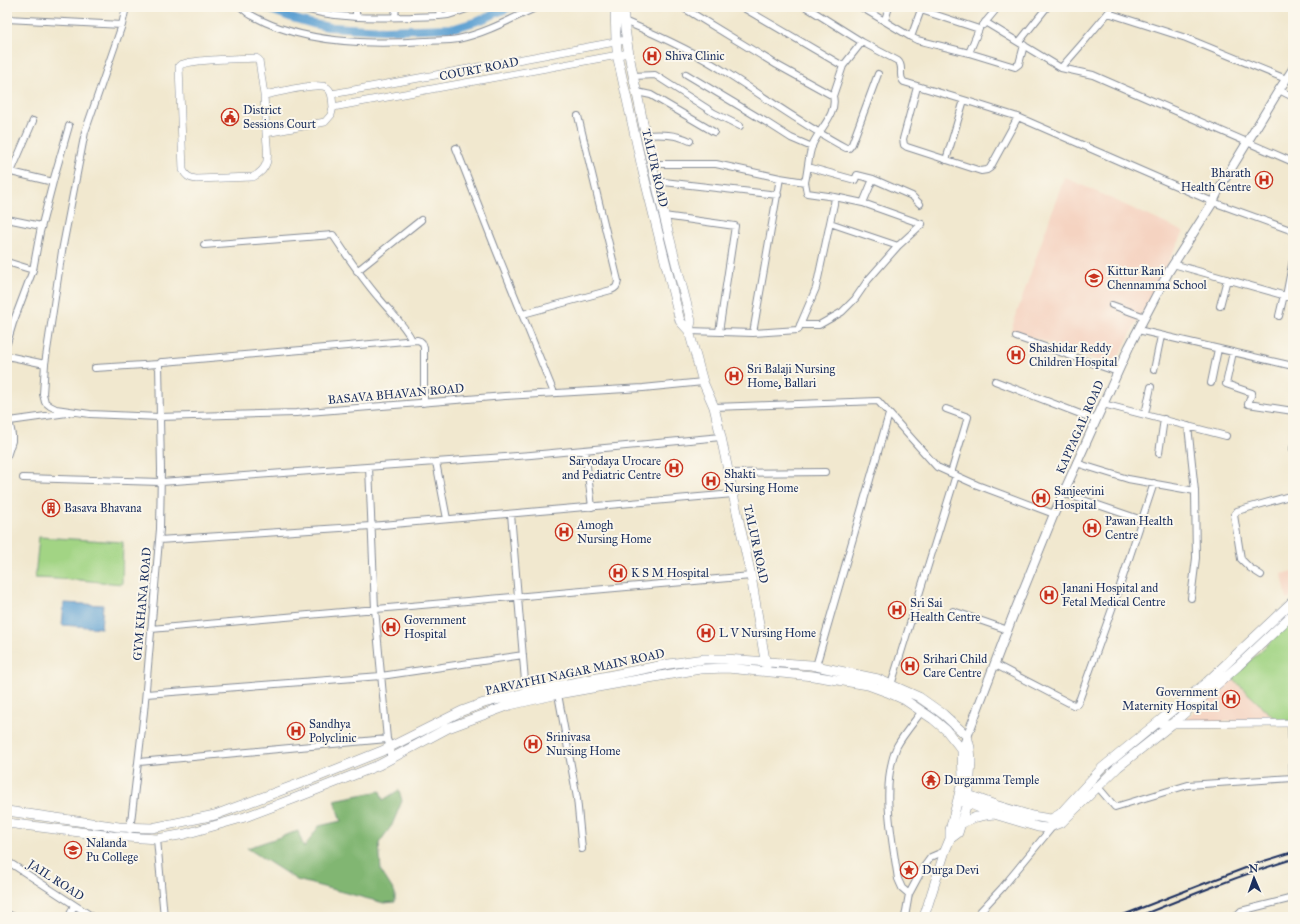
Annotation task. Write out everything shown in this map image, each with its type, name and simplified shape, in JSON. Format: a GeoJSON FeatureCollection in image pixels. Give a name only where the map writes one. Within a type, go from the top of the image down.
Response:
{"type":"FeatureCollection","features":[{"type":"Feature","properties":{"kind":"main road","name":"TALUR ROAD"},"geometry":{"type":"LineString","coordinates":[[615,7],[617,55],[643,172],[680,321],[689,331],[703,382],[714,407],[751,576],[766,672]]}},
{"type":"Feature","properties":{"kind":"main road","name":"TALUR ROAD"},"geometry":{"type":"LineString","coordinates":[[623,7],[626,40],[645,135],[655,181],[691,321],[689,331]]}},
{"type":"Feature","properties":{"kind":"main road","name":"KAPPAGAL ROAD"},"geometry":{"type":"LineString","coordinates":[[962,750],[994,664],[1054,514],[1138,330],[1173,264],[1213,202],[1220,187],[1293,69]]}},
{"type":"Feature","properties":{"kind":"main road"},"geometry":{"type":"LineString","coordinates":[[963,797],[1047,819],[1053,818],[1060,814],[1102,768],[1207,682],[1293,602]]}},
{"type":"Feature","properties":{"kind":"main road"},"geometry":{"type":"LineString","coordinates":[[963,797],[994,814],[1038,827],[1047,828],[1062,822],[1118,767],[1172,724],[1238,666],[1293,614]]}},
{"type":"Feature","properties":{"kind":"main road","name":"PARVATHI NAGAR MAIN ROAD"},"geometry":{"type":"LineString","coordinates":[[7,811],[130,827],[152,828],[215,815],[317,777],[389,743],[484,703],[669,664],[704,659],[765,661],[816,666],[878,679],[919,696],[943,714],[967,736]]}},
{"type":"Feature","properties":{"kind":"main road","name":"PARVATHI NAGAR MAIN ROAD"},"geometry":{"type":"LineString","coordinates":[[7,823],[112,836],[157,839],[185,834],[245,817],[293,799],[390,759],[448,728],[510,705],[558,694],[700,669],[727,668],[813,676],[868,685],[905,700],[922,711],[946,730],[962,750]]}},
{"type":"Feature","properties":{"kind":"main road"},"geometry":{"type":"LineString","coordinates":[[950,840],[950,830],[963,797],[971,760],[967,736]]}},
{"type":"Feature","properties":{"kind":"main road"},"geometry":{"type":"LineString","coordinates":[[924,917],[945,851],[950,840],[958,833],[961,824],[963,797],[962,750]]}},
{"type":"Feature","properties":{"kind":"main road"},"geometry":{"type":"LineString","coordinates":[[961,824],[977,816],[994,814]]}},
{"type":"Feature","properties":{"kind":"street"},"geometry":{"type":"LineString","coordinates":[[73,412],[56,409],[45,402],[43,394],[45,364],[62,251],[85,132],[122,25],[126,7]]}},
{"type":"Feature","properties":{"kind":"street"},"geometry":{"type":"LineString","coordinates":[[241,7],[252,16],[281,28],[314,38],[360,42],[402,43],[457,39],[492,28],[537,7]]}},
{"type":"Feature","properties":{"kind":"street"},"geometry":{"type":"LineString","coordinates":[[298,7],[330,15],[395,17],[439,16],[456,13],[472,7]]}},
{"type":"Feature","properties":{"kind":"street"},"geometry":{"type":"LineString","coordinates":[[356,7],[356,16]]}},
{"type":"Feature","properties":{"kind":"street"},"geometry":{"type":"LineString","coordinates":[[395,17],[396,7]]}},
{"type":"Feature","properties":{"kind":"street"},"geometry":{"type":"LineString","coordinates":[[439,16],[440,7]]}},
{"type":"Feature","properties":{"kind":"street"},"geometry":{"type":"LineString","coordinates":[[682,7],[777,65],[834,96]]}},
{"type":"Feature","properties":{"kind":"street"},"geometry":{"type":"LineString","coordinates":[[742,7],[843,66]]}},
{"type":"Feature","properties":{"kind":"street"},"geometry":{"type":"LineString","coordinates":[[806,7],[862,42],[898,61],[902,66],[901,81],[1018,117],[1213,202],[1293,230]]}},
{"type":"Feature","properties":{"kind":"street"},"geometry":{"type":"LineString","coordinates":[[862,7],[917,40],[969,53],[1015,67],[1019,64],[1022,43],[1047,7]]}},
{"type":"Feature","properties":{"kind":"street"},"geometry":{"type":"LineString","coordinates":[[884,20],[889,7]]}},
{"type":"Feature","properties":{"kind":"street"},"geometry":{"type":"LineString","coordinates":[[969,53],[979,29],[998,7]]}},
{"type":"Feature","properties":{"kind":"street"},"geometry":{"type":"LineString","coordinates":[[1061,68],[1113,7]]}},
{"type":"Feature","properties":{"kind":"street"},"geometry":{"type":"LineString","coordinates":[[911,37],[922,8],[979,29]]}},
{"type":"Feature","properties":{"kind":"street"},"geometry":{"type":"LineString","coordinates":[[1108,13],[1186,38],[1286,79]]}},
{"type":"Feature","properties":{"kind":"street"},"geometry":{"type":"LineString","coordinates":[[7,19],[122,25]]}},
{"type":"Feature","properties":{"kind":"street"},"geometry":{"type":"LineString","coordinates":[[624,21],[667,40],[729,74],[754,92],[819,133],[846,148],[851,147],[878,74]]}},
{"type":"Feature","properties":{"kind":"street"},"geometry":{"type":"LineString","coordinates":[[985,22],[1061,68],[1093,75],[1293,162]]}},
{"type":"Feature","properties":{"kind":"street","name":"COURT ROAD"},"geometry":{"type":"LineString","coordinates":[[332,94],[626,40]]}},
{"type":"Feature","properties":{"kind":"street"},"geometry":{"type":"LineString","coordinates":[[800,325],[819,325],[842,312],[855,299],[868,280],[898,246],[922,224],[863,203],[807,193],[805,182],[812,147],[835,103],[834,96],[843,66],[862,42]]}},
{"type":"Feature","properties":{"kind":"street","name":"COURT ROAD"},"geometry":{"type":"LineString","coordinates":[[333,107],[629,53]]}},
{"type":"Feature","properties":{"kind":"street"},"geometry":{"type":"LineString","coordinates":[[256,58],[259,60],[264,95],[266,133],[266,163],[263,171],[253,177],[196,179],[187,176],[183,170],[179,66],[182,63],[189,62],[256,58]]}},
{"type":"Feature","properties":{"kind":"street"},"geometry":{"type":"LineString","coordinates":[[686,74],[791,138],[812,147]]}},
{"type":"Feature","properties":{"kind":"street"},"geometry":{"type":"LineString","coordinates":[[634,76],[655,75],[714,113],[740,126]]}},
{"type":"Feature","properties":{"kind":"street"},"geometry":{"type":"LineString","coordinates":[[264,95],[312,86],[327,87],[332,94],[333,107],[331,115],[325,122],[266,133]]}},
{"type":"Feature","properties":{"kind":"street"},"geometry":{"type":"LineString","coordinates":[[917,87],[903,139],[904,145],[981,171],[988,170],[990,168],[1018,117]]}},
{"type":"Feature","properties":{"kind":"street"},"geometry":{"type":"LineString","coordinates":[[1279,90],[1293,96]]}},
{"type":"Feature","properties":{"kind":"street"},"geometry":{"type":"LineString","coordinates":[[637,92],[650,95],[714,132]]}},
{"type":"Feature","properties":{"kind":"street"},"geometry":{"type":"LineString","coordinates":[[946,160],[964,100]]}},
{"type":"Feature","properties":{"kind":"street"},"geometry":{"type":"LineString","coordinates":[[523,314],[611,290],[616,288],[617,285],[618,281],[578,116]]}},
{"type":"Feature","properties":{"kind":"street"},"geometry":{"type":"LineString","coordinates":[[33,121],[9,172],[53,182]]}},
{"type":"Feature","properties":{"kind":"street"},"geometry":{"type":"LineString","coordinates":[[7,343],[10,322],[32,270],[41,226],[69,126]]}},
{"type":"Feature","properties":{"kind":"street"},"geometry":{"type":"LineString","coordinates":[[645,135],[666,134],[682,137],[690,141]]}},
{"type":"Feature","properties":{"kind":"street"},"geometry":{"type":"LineString","coordinates":[[456,148],[554,393]]}},
{"type":"Feature","properties":{"kind":"street"},"geometry":{"type":"LineString","coordinates":[[651,164],[716,164],[805,182]]}},
{"type":"Feature","properties":{"kind":"street"},"geometry":{"type":"LineString","coordinates":[[808,167],[855,180],[857,175],[873,179],[912,196],[920,204]]}},
{"type":"Feature","properties":{"kind":"street"},"geometry":{"type":"LineString","coordinates":[[753,333],[780,178]]}},
{"type":"Feature","properties":{"kind":"street"},"geometry":{"type":"LineString","coordinates":[[863,203],[873,179]]}},
{"type":"Feature","properties":{"kind":"street"},"geometry":{"type":"LineString","coordinates":[[655,181],[778,195]]}},
{"type":"Feature","properties":{"kind":"street"},"geometry":{"type":"LineString","coordinates":[[689,331],[753,333],[798,330],[816,288],[835,197]]}},
{"type":"Feature","properties":{"kind":"street"},"geometry":{"type":"LineString","coordinates":[[664,216],[735,226],[719,332]]}},
{"type":"Feature","properties":{"kind":"street"},"geometry":{"type":"LineString","coordinates":[[7,219],[41,226]]}},
{"type":"Feature","properties":{"kind":"street"},"geometry":{"type":"LineString","coordinates":[[357,271],[421,220]]}},
{"type":"Feature","properties":{"kind":"street"},"geometry":{"type":"LineString","coordinates":[[830,223],[898,246]]}},
{"type":"Feature","properties":{"kind":"street"},"geometry":{"type":"LineString","coordinates":[[204,245],[333,235],[357,271],[378,298],[407,330],[412,340]]}},
{"type":"Feature","properties":{"kind":"street"},"geometry":{"type":"LineString","coordinates":[[1279,316],[1293,260]]}},
{"type":"Feature","properties":{"kind":"street"},"geometry":{"type":"LineString","coordinates":[[7,262],[32,270]]}},
{"type":"Feature","properties":{"kind":"street"},"geometry":{"type":"LineString","coordinates":[[1173,264],[1293,298]]}},
{"type":"Feature","properties":{"kind":"street"},"geometry":{"type":"LineString","coordinates":[[1220,306],[1227,279]]}},
{"type":"Feature","properties":{"kind":"street"},"geometry":{"type":"LineString","coordinates":[[1112,305],[1145,317]]}},
{"type":"Feature","properties":{"kind":"street"},"geometry":{"type":"LineString","coordinates":[[1138,330],[1293,366]]}},
{"type":"Feature","properties":{"kind":"street"},"geometry":{"type":"LineString","coordinates":[[1154,370],[1161,336]]}},
{"type":"Feature","properties":{"kind":"street"},"geometry":{"type":"LineString","coordinates":[[1016,337],[1118,372]]}},
{"type":"Feature","properties":{"kind":"street"},"geometry":{"type":"LineString","coordinates":[[95,368],[159,364],[161,362],[412,340],[421,341],[423,344],[424,403]]}},
{"type":"Feature","properties":{"kind":"street"},"geometry":{"type":"LineString","coordinates":[[1211,383],[1218,348]]}},
{"type":"Feature","properties":{"kind":"street"},"geometry":{"type":"LineString","coordinates":[[1233,352],[1226,384],[1252,393],[1248,404],[1293,411]]}},
{"type":"Feature","properties":{"kind":"street"},"geometry":{"type":"LineString","coordinates":[[7,356],[45,364]]}},
{"type":"Feature","properties":{"kind":"street","name":"GYM KHANA ROAD"},"geometry":{"type":"LineString","coordinates":[[130,837],[146,694],[158,540],[161,482],[159,364]]}},
{"type":"Feature","properties":{"kind":"street"},"geometry":{"type":"LineString","coordinates":[[995,381],[1096,420]]}},
{"type":"Feature","properties":{"kind":"street","name":"BASAVA BHAVAN ROAD"},"geometry":{"type":"LineString","coordinates":[[73,412],[159,418],[296,413],[554,393],[643,388],[703,382]]}},
{"type":"Feature","properties":{"kind":"street"},"geometry":{"type":"LineString","coordinates":[[1145,414],[1151,387]]}},
{"type":"Feature","properties":{"kind":"street"},"geometry":{"type":"LineString","coordinates":[[714,407],[878,401],[937,468],[1054,514]]}},
{"type":"Feature","properties":{"kind":"street"},"geometry":{"type":"LineString","coordinates":[[1103,404],[1226,436]]}},
{"type":"Feature","properties":{"kind":"street"},"geometry":{"type":"LineString","coordinates":[[891,684],[953,474],[968,417],[946,409]]}},
{"type":"Feature","properties":{"kind":"street"},"geometry":{"type":"LineString","coordinates":[[7,410],[12,435],[12,441],[7,456]]}},
{"type":"Feature","properties":{"kind":"street"},"geometry":{"type":"LineString","coordinates":[[10,421],[73,412]]}},
{"type":"Feature","properties":{"kind":"street"},"geometry":{"type":"LineString","coordinates":[[816,666],[889,414]]}},
{"type":"Feature","properties":{"kind":"street"},"geometry":{"type":"LineString","coordinates":[[1159,454],[1164,419]]}},
{"type":"Feature","properties":{"kind":"street"},"geometry":{"type":"LineString","coordinates":[[1188,426],[1195,491],[1196,558],[1191,598]]}},
{"type":"Feature","properties":{"kind":"street"},"geometry":{"type":"LineString","coordinates":[[23,478],[161,482],[436,462],[721,437]]}},
{"type":"Feature","properties":{"kind":"street"},"geometry":{"type":"LineString","coordinates":[[585,450],[592,507]]}},
{"type":"Feature","properties":{"kind":"street"},"geometry":{"type":"LineString","coordinates":[[436,462],[447,519]]}},
{"type":"Feature","properties":{"kind":"street"},"geometry":{"type":"LineString","coordinates":[[1076,463],[1128,479],[1195,491]]}},
{"type":"Feature","properties":{"kind":"street"},"geometry":{"type":"LineString","coordinates":[[369,467],[375,609],[390,759]]}},
{"type":"Feature","properties":{"kind":"street"},"geometry":{"type":"LineString","coordinates":[[728,474],[825,472]]}},
{"type":"Feature","properties":{"kind":"street"},"geometry":{"type":"LineString","coordinates":[[994,664],[1073,705],[1077,704],[1154,483]]}},
{"type":"Feature","properties":{"kind":"street"},"geometry":{"type":"LineString","coordinates":[[1063,493],[1142,520]]}},
{"type":"Feature","properties":{"kind":"street"},"geometry":{"type":"LineString","coordinates":[[158,540],[371,526],[733,494]]}},
{"type":"Feature","properties":{"kind":"street"},"geometry":{"type":"LineString","coordinates":[[1261,575],[1250,568],[1241,559],[1234,515],[1237,511],[1293,495]]}},
{"type":"Feature","properties":{"kind":"street"},"geometry":{"type":"LineString","coordinates":[[511,514],[526,693]]}},
{"type":"Feature","properties":{"kind":"street"},"geometry":{"type":"LineString","coordinates":[[151,629],[751,576]]}},
{"type":"Feature","properties":{"kind":"street"},"geometry":{"type":"LineString","coordinates":[[953,610],[1008,630]]}},
{"type":"Feature","properties":{"kind":"street"},"geometry":{"type":"LineString","coordinates":[[146,694],[381,676],[522,655]]}},
{"type":"Feature","properties":{"kind":"street"},"geometry":{"type":"LineString","coordinates":[[558,694],[577,798],[582,849]]}},
{"type":"Feature","properties":{"kind":"street"},"geometry":{"type":"LineString","coordinates":[[909,894],[902,888],[898,879],[889,814],[890,770],[898,745],[922,711]]}},
{"type":"Feature","properties":{"kind":"street"},"geometry":{"type":"LineString","coordinates":[[1098,787],[1115,807],[1188,785],[1293,778],[1292,723],[1156,724]]}},
{"type":"Feature","properties":{"kind":"street"},"geometry":{"type":"LineString","coordinates":[[139,762],[389,743]]}},
{"type":"Feature","properties":{"kind":"street"},"geometry":{"type":"LineString","coordinates":[[975,917],[1002,888],[1053,826]]}},
{"type":"Feature","properties":{"kind":"street"},"geometry":{"type":"LineString","coordinates":[[157,839],[164,917]]}},
{"type":"Feature","properties":{"kind":"street"},"geometry":{"type":"LineString","coordinates":[[905,917],[909,894],[928,861],[936,854],[945,851]]}},
{"type":"Feature","properties":{"kind":"street","name":"JAIL ROAD"},"geometry":{"type":"LineString","coordinates":[[7,861],[93,917]]}},
{"type":"Feature","properties":{"kind":"street"},"geometry":{"type":"LineString","coordinates":[[1238,917],[1238,914],[1241,911],[1293,898]]}},
{"type":"Feature","properties":{"kind":"street"},"geometry":{"type":"LineString","coordinates":[[69,917],[74,905]]}},
{"type":"Feature","properties":{"kind":"street"},"geometry":{"type":"LineString","coordinates":[[7,914],[14,917]]}},
{"type":"Feature","properties":{"kind":"shaded area","name":"Kittur Rani Chennamma School"},"geometry":{"type":"Polygon","coordinates":[[[1064,177],[1184,232],[1114,366],[1011,330],[1064,177]]]}},
{"type":"Feature","properties":{"kind":"shaded area"},"geometry":{"type":"Polygon","coordinates":[[[1293,571],[1293,596],[1287,600],[1282,574],[1293,571]]]}},
{"type":"Feature","properties":{"kind":"shaded area","name":"Government Maternity Hospital"},"geometry":{"type":"Polygon","coordinates":[[[1232,678],[1277,721],[1184,721],[1232,678]]]}},
{"type":"Feature","properties":{"kind":"green space"},"geometry":{"type":"Polygon","coordinates":[[[39,537],[123,542],[122,584],[35,578],[39,537]]]}},
{"type":"Feature","properties":{"kind":"green space"},"geometry":{"type":"Polygon","coordinates":[[[1290,623],[1293,626],[1293,721],[1277,721],[1232,678],[1290,623]]]}},
{"type":"Feature","properties":{"kind":"green space"},"geometry":{"type":"Polygon","coordinates":[[[399,790],[402,801],[392,825],[379,843],[381,871],[395,893],[395,902],[384,903],[297,880],[247,848],[298,831],[304,848],[319,826],[341,821],[334,800],[380,791],[383,800],[399,790]]]}},
{"type":"Feature","properties":{"kind":"water"},"geometry":{"type":"Polygon","coordinates":[[[64,603],[103,605],[101,628],[62,625],[64,603]]]}},
{"type":"Feature","properties":{"kind":"waterway"},"geometry":{"type":"LineString","coordinates":[[263,7],[313,24],[329,27],[384,30],[455,28],[481,20],[510,7]]}},
{"type":"Feature","properties":{"kind":"railway"},"geometry":{"type":"LineString","coordinates":[[1118,917],[1264,861],[1293,852]]}},
{"type":"Feature","properties":{"kind":"railway"},"geometry":{"type":"LineString","coordinates":[[1137,917],[1234,879],[1293,859]]}},
{"type":"Feature","properties":{"kind":"place","name":"Shiva Clinic"},"geometry":{"type":"Point","coordinates":[652,56]}},
{"type":"Feature","properties":{"kind":"place","name":"District Sessions Court"},"geometry":{"type":"Point","coordinates":[230,117]}},
{"type":"Feature","properties":{"kind":"place","name":"Bharath Health Centre"},"geometry":{"type":"Point","coordinates":[1264,180]}},
{"type":"Feature","properties":{"kind":"place","name":"Kittur Rani Chennamma School"},"geometry":{"type":"Point","coordinates":[1094,278]}},
{"type":"Feature","properties":{"kind":"place","name":"Shashidar Reddy Children Hospital"},"geometry":{"type":"Point","coordinates":[1016,355]}},
{"type":"Feature","properties":{"kind":"place","name":"Sri Balaji Nursing Home, Ballari"},"geometry":{"type":"Point","coordinates":[734,376]}},
{"type":"Feature","properties":{"kind":"place","name":"Sarvodaya Urocare and Pediatric Centre"},"geometry":{"type":"Point","coordinates":[674,468]}},
{"type":"Feature","properties":{"kind":"place","name":"Shakti Nursing Home"},"geometry":{"type":"Point","coordinates":[711,481]}},
{"type":"Feature","properties":{"kind":"place","name":"Sanjeevini Hospital"},"geometry":{"type":"Point","coordinates":[1041,498]}},
{"type":"Feature","properties":{"kind":"place","name":"Basava Bhavana"},"geometry":{"type":"Point","coordinates":[51,508]}},
{"type":"Feature","properties":{"kind":"place","name":"Pawan Health Centre"},"geometry":{"type":"Point","coordinates":[1092,528]}},
{"type":"Feature","properties":{"kind":"place","name":"Amogh Nursing Home"},"geometry":{"type":"Point","coordinates":[564,532]}},
{"type":"Feature","properties":{"kind":"place","name":"K S M Hospital"},"geometry":{"type":"Point","coordinates":[618,573]}},
{"type":"Feature","properties":{"kind":"place","name":"Janani Hospital and Fetal Medical Centre"},"geometry":{"type":"Point","coordinates":[1049,595]}},
{"type":"Feature","properties":{"kind":"place","name":"Sri Sai Health Centre"},"geometry":{"type":"Point","coordinates":[897,610]}},
{"type":"Feature","properties":{"kind":"place","name":"Government Hospital"},"geometry":{"type":"Point","coordinates":[391,627]}},
{"type":"Feature","properties":{"kind":"place","name":"L V Nursing Home"},"geometry":{"type":"Point","coordinates":[706,633]}},
{"type":"Feature","properties":{"kind":"place","name":"Srihari Child Care Centre"},"geometry":{"type":"Point","coordinates":[910,666]}},
{"type":"Feature","properties":{"kind":"place","name":"Government Maternity Hospital"},"geometry":{"type":"Point","coordinates":[1231,699]}},
{"type":"Feature","properties":{"kind":"place","name":"Sandhya Polyclinic"},"geometry":{"type":"Point","coordinates":[296,731]}},
{"type":"Feature","properties":{"kind":"place","name":"Srinivasa Nursing Home"},"geometry":{"type":"Point","coordinates":[533,744]}},
{"type":"Feature","properties":{"kind":"place","name":"Durgamma Temple"},"geometry":{"type":"Point","coordinates":[931,780]}},
{"type":"Feature","properties":{"kind":"place","name":"Nalanda Pu College"},"geometry":{"type":"Point","coordinates":[73,850]}},
{"type":"Feature","properties":{"kind":"place","name":"Durga Devi"},"geometry":{"type":"Point","coordinates":[909,870]}}]}
